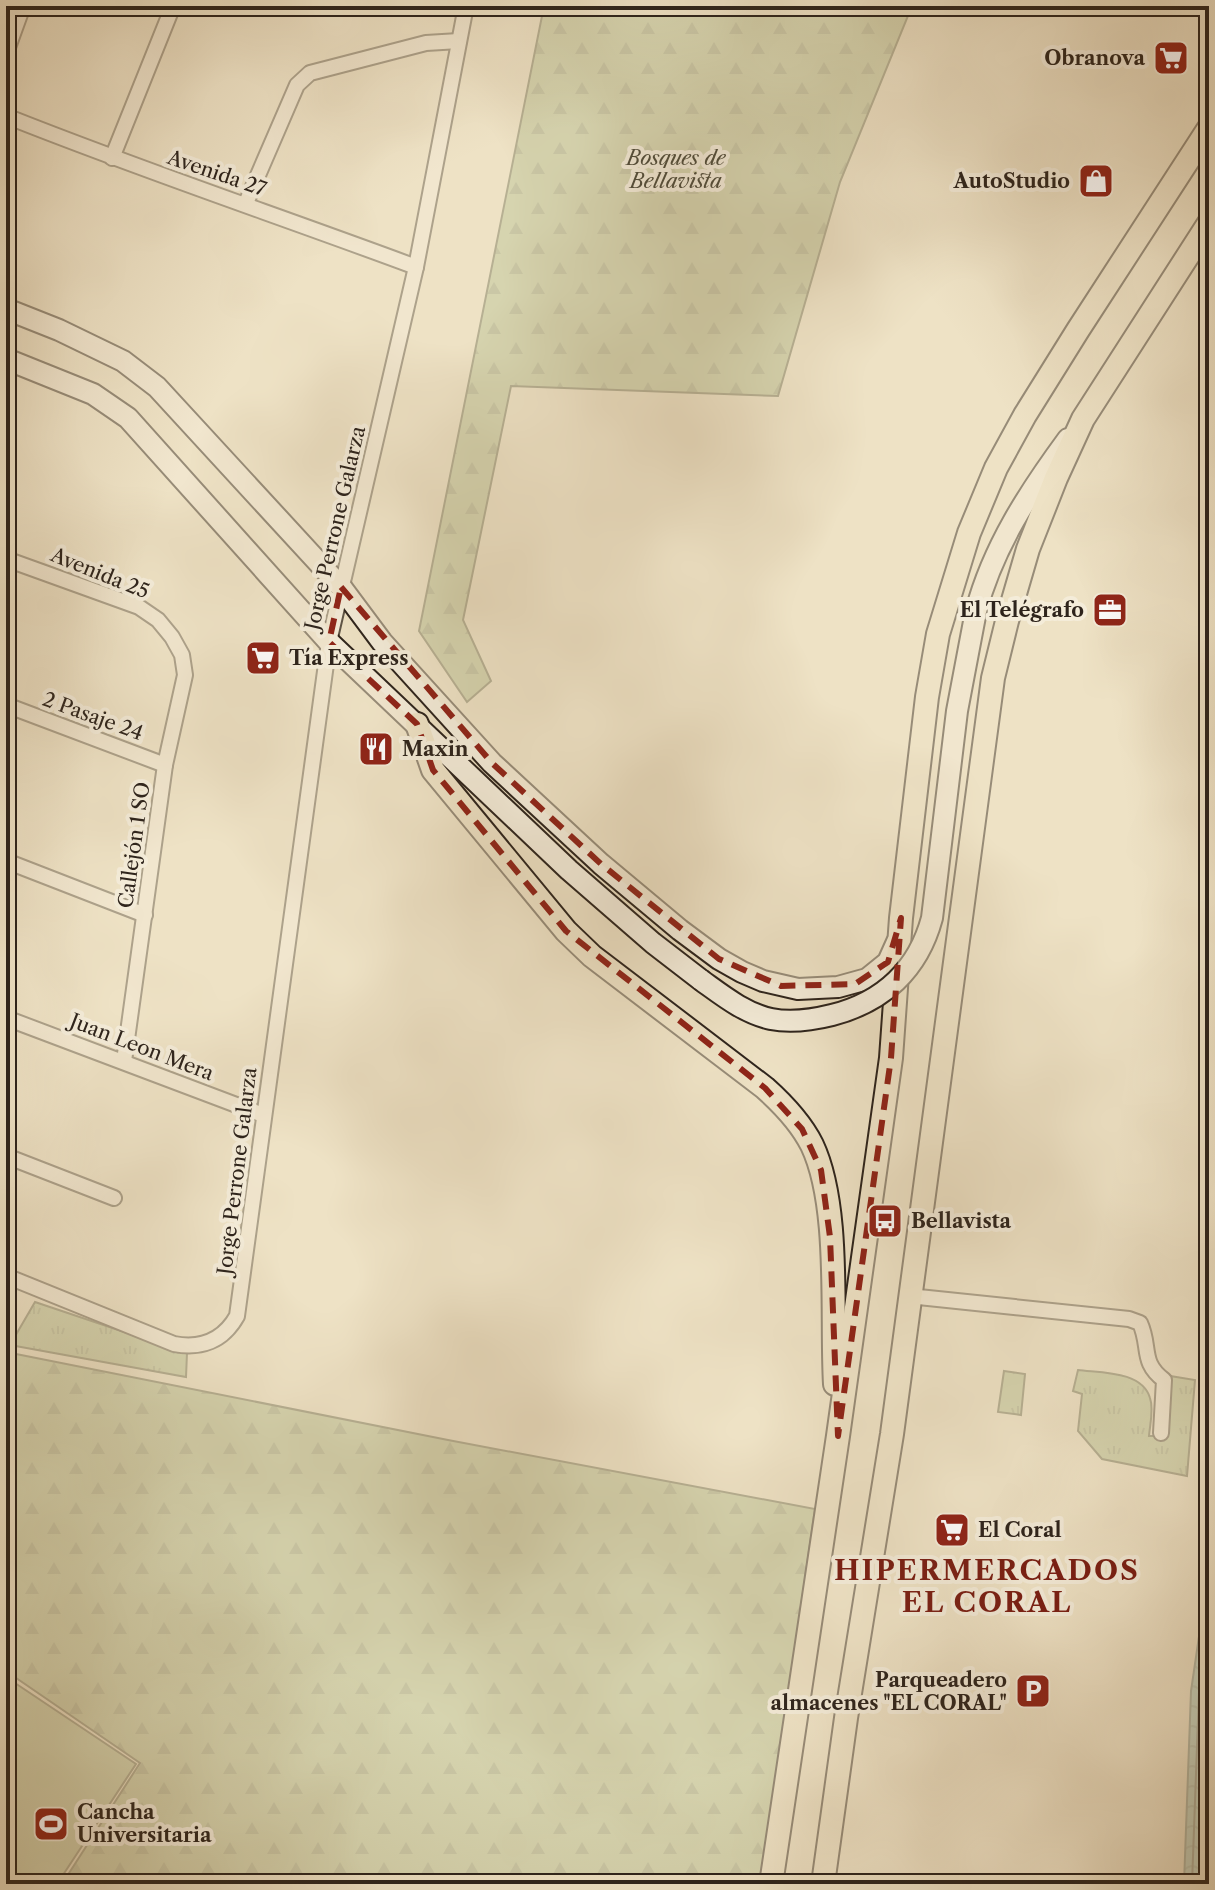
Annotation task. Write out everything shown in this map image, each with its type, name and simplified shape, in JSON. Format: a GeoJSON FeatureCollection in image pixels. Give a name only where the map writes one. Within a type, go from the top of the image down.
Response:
{"type":"FeatureCollection","features":[{"type":"Feature","properties":{"kind":"main road"},"geometry":{"type":"LineString","coordinates":[[771,1884],[891,1058],[901,918],[938,634],[969,533],[996,468],[1025,415],[1209,128]]}},
{"type":"Feature","properties":{"kind":"main road"},"geometry":{"type":"LineString","coordinates":[[6,359],[93,394],[128,418],[329,642],[569,870],[653,943],[737,1005],[770,1019],[803,1020],[863,1005],[881,994],[907,972],[927,938],[957,711],[982,589],[1030,490],[1083,419],[1209,223]]}},
{"type":"Feature","properties":{"kind":"main road"},"geometry":{"type":"LineString","coordinates":[[6,309],[123,361],[157,387],[341,587],[391,653],[492,763],[601,864],[719,959],[763,981],[781,986],[818,989],[846,986],[867,979],[888,962],[895,949],[901,918]]}},
{"type":"Feature","properties":{"kind":"main road"},"geometry":{"type":"LineString","coordinates":[[823,1884],[846,1718],[892,1434],[993,678],[1028,549],[1083,419]]}},
{"type":"Feature","properties":{"kind":"main road"},"geometry":{"type":"LineString","coordinates":[[417,724],[433,770],[566,931],[592,956],[765,1088],[786,1107],[802,1129],[821,1170],[830,1237],[838,1436]]}},
{"type":"Feature","properties":{"kind":"street"},"geometry":{"type":"LineString","coordinates":[[6,53],[23,6]]}},
{"type":"Feature","properties":{"kind":"street"},"geometry":{"type":"LineString","coordinates":[[112,158],[173,6]]}},
{"type":"Feature","properties":{"kind":"street","name":"Jorge Perrone Galarza"},"geometry":{"type":"LineString","coordinates":[[6,1276],[174,1344],[188,1346],[211,1342],[222,1336],[230,1328],[240,1303],[329,642],[416,267],[466,6]]}},
{"type":"Feature","properties":{"kind":"street"},"geometry":{"type":"LineString","coordinates":[[246,203],[297,85],[310,73],[426,43],[459,41]]}},
{"type":"Feature","properties":{"kind":"street","name":"Avenida 27"},"geometry":{"type":"LineString","coordinates":[[6,116],[112,158],[246,203],[416,267]]}},
{"type":"Feature","properties":{"kind":"street","name":"Avenida 25"},"geometry":{"type":"LineString","coordinates":[[6,559],[139,607],[158,620],[172,637]]}},
{"type":"Feature","properties":{"kind":"street","name":"Callejón 1 SO"},"geometry":{"type":"LineString","coordinates":[[124,1061],[165,765],[185,675],[182,655],[172,637]]}},
{"type":"Feature","properties":{"kind":"street","name":"2 Pasaje 24"},"geometry":{"type":"LineString","coordinates":[[6,705],[165,765]]}},
{"type":"Feature","properties":{"kind":"street"},"geometry":{"type":"LineString","coordinates":[[6,861],[145,915]]}},
{"type":"Feature","properties":{"kind":"street","name":"Juan Leon Mera"},"geometry":{"type":"LineString","coordinates":[[6,1018],[263,1115]]}},
{"type":"Feature","properties":{"kind":"street"},"geometry":{"type":"LineString","coordinates":[[6,1156],[114,1198]]}},
{"type":"Feature","properties":{"kind":"street"},"geometry":{"type":"LineString","coordinates":[[909,1296],[1129,1319],[1140,1323],[1146,1335],[1152,1371],[1164,1380],[1161,1433]]}},
{"type":"Feature","properties":{"kind":"highlighted area"},"geometry":{"type":"Polygon","coordinates":[[[341,587],[492,763],[601,864],[719,959],[781,986],[855,984],[888,962],[901,918],[891,1058],[838,1436],[830,1237],[821,1170],[802,1129],[765,1088],[566,931],[433,770],[417,724],[329,642],[341,587]]]}},
{"type":"Feature","properties":{"kind":"green space","name":"Bosques de Bellavista"},"geometry":{"type":"Polygon","coordinates":[[[544,6],[912,6],[840,182],[778,396],[511,386],[463,620],[491,681],[467,702],[419,631],[544,6]]]}},
{"type":"Feature","properties":{"kind":"green space"},"geometry":{"type":"Polygon","coordinates":[[[35,1302],[187,1353],[186,1377],[10,1345],[35,1302]]]}},
{"type":"Feature","properties":{"kind":"green space"},"geometry":{"type":"Polygon","coordinates":[[[6,1352],[815,1509],[761,1884],[62,1884],[140,1763],[6,1671],[6,1352]]]}},
{"type":"Feature","properties":{"kind":"green space"},"geometry":{"type":"Polygon","coordinates":[[[1078,1370],[1120,1375],[1146,1389],[1152,1412],[1149,1436],[1163,1436],[1170,1376],[1195,1380],[1187,1476],[1102,1459],[1078,1431],[1082,1394],[1073,1391],[1078,1370]]]}},
{"type":"Feature","properties":{"kind":"green space"},"geometry":{"type":"Polygon","coordinates":[[[1004,1371],[1025,1374],[1021,1415],[998,1412],[1004,1371]]]}},
{"type":"Feature","properties":{"kind":"green space","name":"Cancha Universitaria"},"geometry":{"type":"Polygon","coordinates":[[[6,1677],[136,1764],[57,1884],[6,1884],[6,1677]]]}},
{"type":"Feature","properties":{"kind":"water"},"geometry":{"type":"Polygon","coordinates":[[[1209,1568],[1209,1884],[1184,1884],[1191,1691],[1209,1568]]]}},
{"type":"Feature","properties":{"kind":"place","name":"Obranova"},"geometry":{"type":"Point","coordinates":[1171,58]}},
{"type":"Feature","properties":{"kind":"place","name":"AutoStudio"},"geometry":{"type":"Point","coordinates":[1096,181]}},
{"type":"Feature","properties":{"kind":"place","name":"El Telégrafo"},"geometry":{"type":"Point","coordinates":[1110,610]}},
{"type":"Feature","properties":{"kind":"place","name":"Tía Express"},"geometry":{"type":"Point","coordinates":[263,658]}},
{"type":"Feature","properties":{"kind":"place","name":"Maxin"},"geometry":{"type":"Point","coordinates":[376,749]}},
{"type":"Feature","properties":{"kind":"place","name":"Bellavista"},"geometry":{"type":"Point","coordinates":[885,1221]}},
{"type":"Feature","properties":{"kind":"place","name":"El Coral"},"geometry":{"type":"Point","coordinates":[952,1530]}},
{"type":"Feature","properties":{"kind":"place","name":"Parqueadero almacenes \"EL CORAL\""},"geometry":{"type":"Point","coordinates":[1033,1691]}},
{"type":"Feature","properties":{"kind":"place","name":"Cancha Universitaria"},"geometry":{"type":"Point","coordinates":[51,1824]}},
{"type":"Feature","properties":{"kind":"district","name":"HIPERMERCADOS EL CORAL"},"geometry":{"type":"Point","coordinates":[987,1586]}}]}
